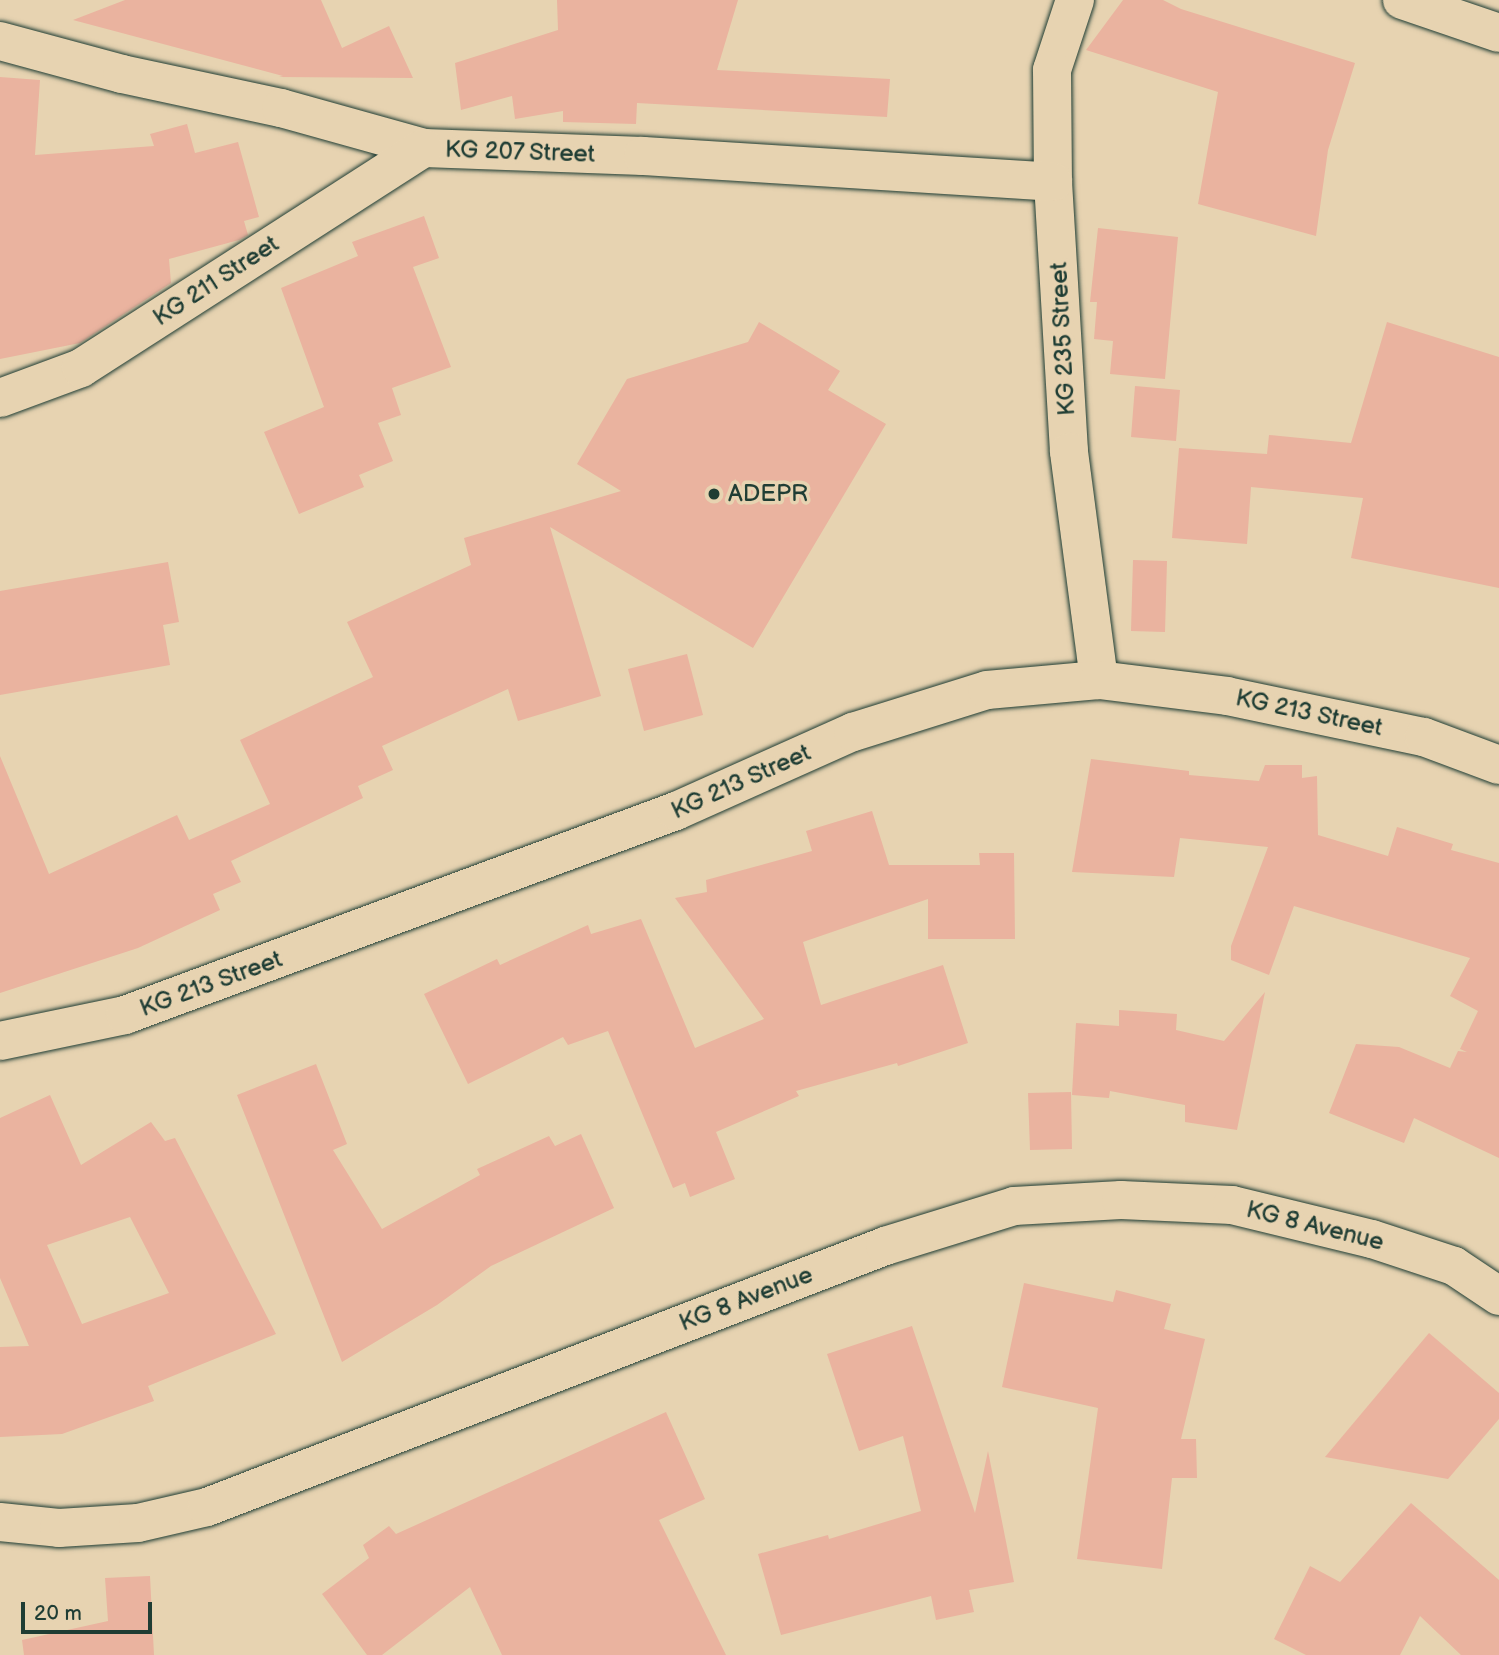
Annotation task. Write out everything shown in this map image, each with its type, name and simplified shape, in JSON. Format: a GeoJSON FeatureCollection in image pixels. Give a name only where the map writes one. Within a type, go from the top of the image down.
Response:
{"type":"FeatureCollection","features":[{"type":"Feature","properties":{"kind":"street","name":"KG 235 Street"},"geometry":{"type":"LineString","coordinates":[[1076,0],[1052,70],[1053,183],[1069,452],[1099,680]]}},
{"type":"Feature","properties":{"kind":"street"},"geometry":{"type":"LineString","coordinates":[[1402,0],[1499,33]]}},
{"type":"Feature","properties":{"kind":"street","name":"KG 207 Street"},"geometry":{"type":"LineString","coordinates":[[0,41],[122,74],[281,108],[424,148],[643,156],[1053,183]]}},
{"type":"Feature","properties":{"kind":"street","name":"KG 211 Street"},"geometry":{"type":"LineString","coordinates":[[0,398],[81,368],[424,148]]}},
{"type":"Feature","properties":{"kind":"street","name":"KG 213 Street"},"geometry":{"type":"LineString","coordinates":[[0,1041],[125,1016],[676,811],[853,732],[987,690],[1099,680],[1227,696],[1424,737],[1499,765]]}},
{"type":"Feature","properties":{"kind":"street","name":"KG 8 Avenue"},"geometry":{"type":"LineString","coordinates":[[0,1522],[59,1528],[138,1523],[207,1507],[885,1246],[1014,1206],[1121,1200],[1231,1205],[1372,1239],[1454,1266],[1499,1296]]}},
{"type":"Feature","properties":{"kind":"building"},"geometry":{"type":"Polygon","coordinates":[[[125,0],[321,0],[342,48],[389,26],[413,78],[279,77],[283,76],[73,20],[125,0]]]}},
{"type":"Feature","properties":{"kind":"building"},"geometry":{"type":"Polygon","coordinates":[[[557,0],[738,0],[717,70],[890,79],[887,117],[637,103],[636,124],[563,122],[563,111],[515,119],[512,96],[461,110],[455,63],[558,30],[557,0]]]}},
{"type":"Feature","properties":{"kind":"building"},"geometry":{"type":"Polygon","coordinates":[[[1123,0],[1163,0],[1181,9],[1355,63],[1328,150],[1316,236],[1198,204],[1218,92],[1086,50],[1123,0]]]}},
{"type":"Feature","properties":{"kind":"building"},"geometry":{"type":"Polygon","coordinates":[[[0,77],[40,80],[35,155],[154,146],[150,134],[187,124],[195,153],[238,142],[259,217],[244,221],[248,235],[239,240],[169,259],[171,283],[80,343],[0,359],[0,77]]]}},
{"type":"Feature","properties":{"kind":"building"},"geometry":{"type":"Polygon","coordinates":[[[424,216],[439,258],[413,267],[451,367],[392,388],[401,415],[378,423],[393,461],[359,475],[364,487],[299,514],[264,432],[324,407],[281,288],[358,256],[352,242],[424,216]]]}},
{"type":"Feature","properties":{"kind":"building"},"geometry":{"type":"Polygon","coordinates":[[[1098,228],[1178,237],[1165,379],[1110,374],[1113,341],[1094,339],[1097,302],[1090,302],[1098,228]]]}},
{"type":"Feature","properties":{"kind":"building"},"geometry":{"type":"Polygon","coordinates":[[[759,322],[840,371],[828,390],[886,424],[753,648],[550,527],[601,696],[518,721],[508,689],[382,746],[393,770],[358,786],[363,798],[231,861],[241,882],[213,894],[220,910],[138,948],[0,993],[0,756],[49,874],[177,815],[189,840],[270,804],[240,740],[373,677],[347,622],[471,565],[464,538],[621,491],[577,464],[627,379],[748,342],[759,322]]]}},
{"type":"Feature","properties":{"kind":"building"},"geometry":{"type":"Polygon","coordinates":[[[1387,322],[1499,357],[1499,588],[1351,558],[1363,498],[1251,487],[1247,544],[1172,538],[1179,448],[1267,454],[1269,435],[1351,443],[1387,322]]]}},
{"type":"Feature","properties":{"kind":"building"},"geometry":{"type":"Polygon","coordinates":[[[1135,386],[1180,390],[1176,441],[1131,437],[1135,386]]]}},
{"type":"Feature","properties":{"kind":"building"},"geometry":{"type":"Polygon","coordinates":[[[1133,560],[1167,561],[1165,632],[1131,631],[1133,560]]]}},
{"type":"Feature","properties":{"kind":"building"},"geometry":{"type":"Polygon","coordinates":[[[168,562],[179,622],[163,625],[170,665],[0,695],[0,591],[168,562]]]}},
{"type":"Feature","properties":{"kind":"building"},"geometry":{"type":"Polygon","coordinates":[[[687,654],[703,715],[644,731],[628,669],[687,654]]]}},
{"type":"Feature","properties":{"kind":"building"},"geometry":{"type":"Polygon","coordinates":[[[1091,759],[1189,771],[1189,775],[1259,781],[1265,765],[1302,765],[1302,778],[1317,776],[1318,835],[1388,856],[1397,827],[1453,844],[1451,850],[1499,863],[1499,1158],[1414,1118],[1404,1143],[1329,1113],[1356,1044],[1399,1047],[1450,1068],[1458,1051],[1467,1052],[1460,1049],[1478,1011],[1450,996],[1470,958],[1294,906],[1269,975],[1231,960],[1231,946],[1268,847],[1180,838],[1174,877],[1072,872],[1091,759]]]}},
{"type":"Feature","properties":{"kind":"building"},"geometry":{"type":"Polygon","coordinates":[[[872,811],[889,865],[980,865],[979,853],[1014,853],[1015,939],[928,939],[928,899],[803,942],[821,1005],[943,965],[968,1043],[898,1066],[897,1063],[796,1091],[799,1096],[716,1132],[735,1179],[690,1197],[685,1183],[673,1188],[608,1031],[568,1045],[563,1037],[468,1084],[424,994],[497,959],[500,965],[588,925],[591,934],[641,919],[695,1048],[764,1019],[675,898],[707,892],[706,880],[812,851],[806,831],[872,811]]]}},
{"type":"Feature","properties":{"kind":"building"},"geometry":{"type":"Polygon","coordinates":[[[1265,992],[1237,1130],[1185,1122],[1185,1105],[1110,1091],[1109,1098],[1072,1095],[1076,1023],[1119,1026],[1119,1010],[1177,1014],[1176,1030],[1224,1041],[1265,992]]]}},
{"type":"Feature","properties":{"kind":"building"},"geometry":{"type":"Polygon","coordinates":[[[316,1064],[347,1144],[333,1150],[382,1229],[480,1175],[477,1169],[549,1136],[555,1146],[581,1134],[614,1208],[491,1266],[437,1305],[342,1362],[237,1095],[316,1064]]]}},
{"type":"Feature","properties":{"kind":"building"},"geometry":{"type":"Polygon","coordinates":[[[1071,1092],[1072,1149],[1030,1150],[1028,1093],[1071,1092]]]}},
{"type":"Feature","properties":{"kind":"building"},"geometry":{"type":"Polygon","coordinates":[[[50,1095],[81,1165],[151,1122],[165,1141],[175,1138],[276,1334],[148,1386],[154,1401],[62,1434],[0,1437],[0,1347],[29,1346],[0,1278],[0,1118],[50,1095]],[[130,1217],[47,1245],[82,1324],[169,1293],[130,1217]]]}},
{"type":"Feature","properties":{"kind":"building"},"geometry":{"type":"Polygon","coordinates":[[[1024,1283],[1113,1302],[1116,1290],[1171,1304],[1164,1329],[1205,1339],[1181,1439],[1196,1439],[1197,1478],[1172,1478],[1162,1569],[1077,1559],[1098,1408],[1002,1387],[1024,1283]]]}},
{"type":"Feature","properties":{"kind":"building"},"geometry":{"type":"Polygon","coordinates":[[[912,1326],[975,1513],[988,1451],[1014,1582],[969,1590],[974,1612],[936,1620],[931,1596],[781,1635],[758,1554],[828,1535],[829,1539],[921,1511],[903,1436],[859,1451],[827,1354],[912,1326]]]}},
{"type":"Feature","properties":{"kind":"building"},"geometry":{"type":"Polygon","coordinates":[[[1429,1333],[1499,1393],[1499,1419],[1448,1479],[1325,1457],[1429,1333]]]}},
{"type":"Feature","properties":{"kind":"building"},"geometry":{"type":"Polygon","coordinates":[[[666,1412],[705,1499],[659,1520],[726,1655],[502,1655],[470,1587],[382,1655],[367,1655],[322,1594],[369,1558],[363,1545],[389,1526],[396,1534],[666,1412]]]}},
{"type":"Feature","properties":{"kind":"building"},"geometry":{"type":"Polygon","coordinates":[[[1411,1503],[1499,1580],[1499,1655],[1461,1655],[1420,1616],[1400,1655],[1306,1655],[1274,1639],[1310,1566],[1340,1582],[1411,1503]]]}},
{"type":"Feature","properties":{"kind":"building"},"geometry":{"type":"Polygon","coordinates":[[[150,1576],[154,1655],[24,1655],[22,1640],[108,1621],[105,1578],[150,1576]]]}},
{"type":"Feature","properties":{"kind":"place","name":"ADEPR"},"geometry":{"type":"Point","coordinates":[714,494]}}]}
